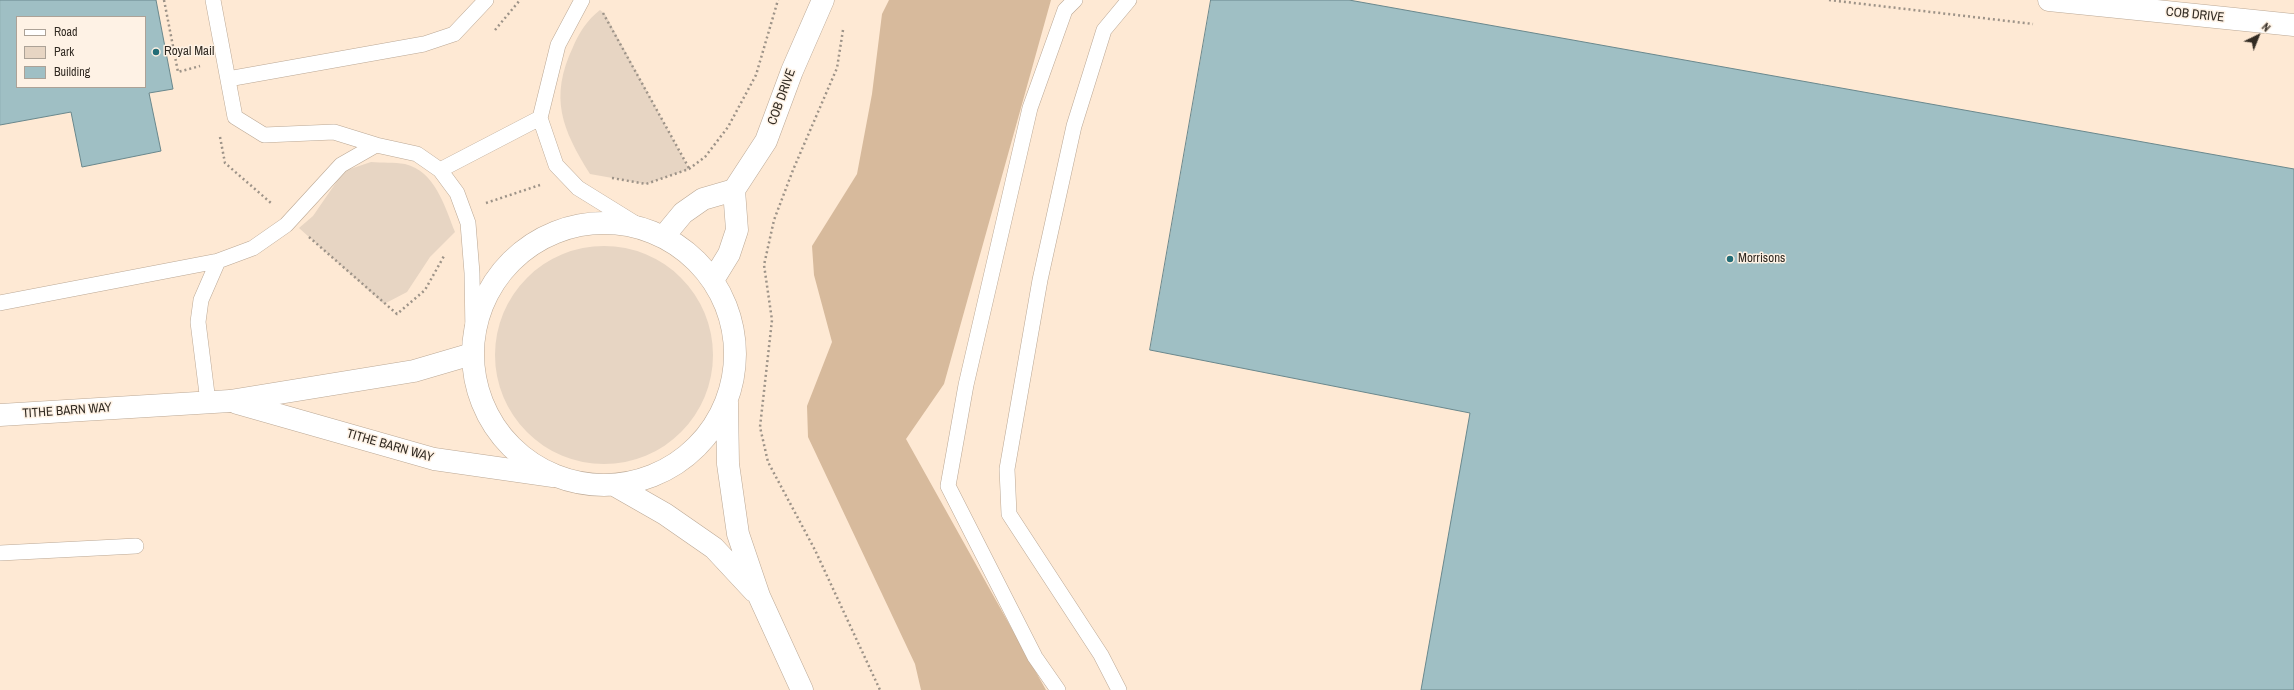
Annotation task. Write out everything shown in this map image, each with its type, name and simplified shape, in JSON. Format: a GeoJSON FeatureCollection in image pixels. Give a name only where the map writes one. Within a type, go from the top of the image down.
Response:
{"type":"FeatureCollection","features":[{"type":"Feature","properties":{"kind":"street","name":"COB DRIVE"},"geometry":{"type":"LineString","coordinates":[[734,190],[766,141],[792,71],[823,0]]}},
{"type":"Feature","properties":{"kind":"street","name":"COB DRIVE"},"geometry":{"type":"LineString","coordinates":[[2049,0],[2294,25]]}},
{"type":"Feature","properties":{"kind":"street"},"geometry":{"type":"LineString","coordinates":[[664,236],[683,214],[703,199],[734,190],[737,230],[729,254],[713,280]]}},
{"type":"Feature","properties":{"kind":"street"},"geometry":{"type":"LineString","coordinates":[[727,403],[709,434],[683,460],[651,478],[616,486],[583,485],[553,476],[520,456],[494,427],[478,392],[473,344],[488,291],[515,256],[553,232],[597,222],[641,227],[664,236],[688,253],[713,280],[727,308],[735,337],[735,367],[727,403],[728,464],[738,534],[759,596],[802,690]]}},
{"type":"Feature","properties":{"kind":"street","name":"TITHE BARN WAY"},"geometry":{"type":"LineString","coordinates":[[0,415],[230,401],[414,371],[473,344]]}},
{"type":"Feature","properties":{"kind":"street","name":"TITHE BARN WAY"},"geometry":{"type":"LineString","coordinates":[[230,401],[434,459],[553,476]]}},
{"type":"Feature","properties":{"kind":"street"},"geometry":{"type":"LineString","coordinates":[[616,486],[665,514],[714,548],[759,596]]}},
{"type":"Feature","properties":{"kind":"lane"},"geometry":{"type":"LineString","coordinates":[[213,0],[235,117],[264,135],[334,132],[376,145],[417,154],[440,170],[457,193],[468,223],[472,273],[473,344]]}},
{"type":"Feature","properties":{"kind":"lane"},"geometry":{"type":"LineString","coordinates":[[228,79],[424,44],[454,34],[486,0]]}},
{"type":"Feature","properties":{"kind":"lane"},"geometry":{"type":"LineString","coordinates":[[582,0],[558,46],[540,118],[556,165],[578,188],[641,227]]}},
{"type":"Feature","properties":{"kind":"lane"},"geometry":{"type":"LineString","coordinates":[[1058,690],[1035,657],[948,486],[966,385],[1030,108],[1065,10],[1075,0]]}},
{"type":"Feature","properties":{"kind":"lane"},"geometry":{"type":"LineString","coordinates":[[1119,690],[1101,655],[1009,514],[1007,469],[1040,280],[1074,126],[1104,30],[1129,0]]}},
{"type":"Feature","properties":{"kind":"lane"},"geometry":{"type":"LineString","coordinates":[[440,170],[540,118]]}},
{"type":"Feature","properties":{"kind":"lane"},"geometry":{"type":"LineString","coordinates":[[0,303],[218,261],[253,248],[290,220],[341,165],[376,145]]}},
{"type":"Feature","properties":{"kind":"lane"},"geometry":{"type":"LineString","coordinates":[[208,402],[198,322],[201,300],[218,261]]}},
{"type":"Feature","properties":{"kind":"lane"},"geometry":{"type":"LineString","coordinates":[[0,553],[136,546]]}},
{"type":"Feature","properties":{"kind":"path"},"geometry":{"type":"LineString","coordinates":[[164,0],[178,72],[204,66]]}},
{"type":"Feature","properties":{"kind":"path"},"geometry":{"type":"LineString","coordinates":[[220,134],[225,163],[397,314],[425,290],[477,208],[497,198],[545,183],[590,174],[646,184],[690,169],[704,157],[728,127],[756,75],[778,0]]}},
{"type":"Feature","properties":{"kind":"path"},"geometry":{"type":"LineString","coordinates":[[600,10],[605,14],[690,169]]}},
{"type":"Feature","properties":{"kind":"path"},"geometry":{"type":"LineString","coordinates":[[844,26],[837,68],[793,170],[774,220],[764,265],[772,320],[760,427],[768,462],[815,550],[880,690]]}},
{"type":"Feature","properties":{"kind":"shaded area"},"geometry":{"type":"Polygon","coordinates":[[[0,0],[2294,0],[2294,690],[0,690],[0,0]]]}},
{"type":"Feature","properties":{"kind":"shaded area"},"geometry":{"type":"Polygon","coordinates":[[[889,0],[1051,0],[944,384],[906,439],[1046,690],[921,690],[915,664],[808,437],[807,406],[832,342],[814,275],[812,246],[857,174],[872,94],[882,14],[889,0]]]}},
{"type":"Feature","properties":{"kind":"green space"},"geometry":{"type":"Polygon","coordinates":[[[600,10],[605,14],[689,169],[646,184],[590,174],[580,158],[566,127],[562,113],[560,98],[562,82],[566,65],[578,37],[587,22],[600,10]]]}},
{"type":"Feature","properties":{"kind":"green space"},"geometry":{"type":"Polygon","coordinates":[[[371,162],[405,164],[424,174],[438,191],[455,232],[430,257],[407,292],[384,304],[299,228],[313,216],[344,171],[371,162]]]}},
{"type":"Feature","properties":{"kind":"green space"},"geometry":{"type":"Polygon","coordinates":[[[604,246],[625,248],[646,254],[673,271],[681,278],[688,286],[705,313],[711,334],[713,355],[711,376],[705,397],[688,424],[681,432],[673,439],[646,456],[625,462],[604,464],[583,462],[562,456],[535,439],[527,432],[520,424],[503,397],[497,376],[495,355],[497,334],[503,313],[520,286],[527,278],[535,271],[562,254],[583,248],[604,246]]]}},
{"type":"Feature","properties":{"kind":"building","name":"Royal Mail"},"geometry":{"type":"Polygon","coordinates":[[[0,0],[156,0],[173,89],[149,93],[161,151],[82,167],[71,112],[0,125],[0,0]]]}},
{"type":"Feature","properties":{"kind":"building","name":"Morrisons"},"geometry":{"type":"Polygon","coordinates":[[[1211,0],[1349,0],[2294,169],[2294,690],[1421,690],[1470,413],[1150,350],[1211,0]]]}},
{"type":"Feature","properties":{"kind":"place","name":"Royal Mail"},"geometry":{"type":"Point","coordinates":[156,52]}},
{"type":"Feature","properties":{"kind":"place","name":"Morrisons"},"geometry":{"type":"Point","coordinates":[1730,259]}}]}
